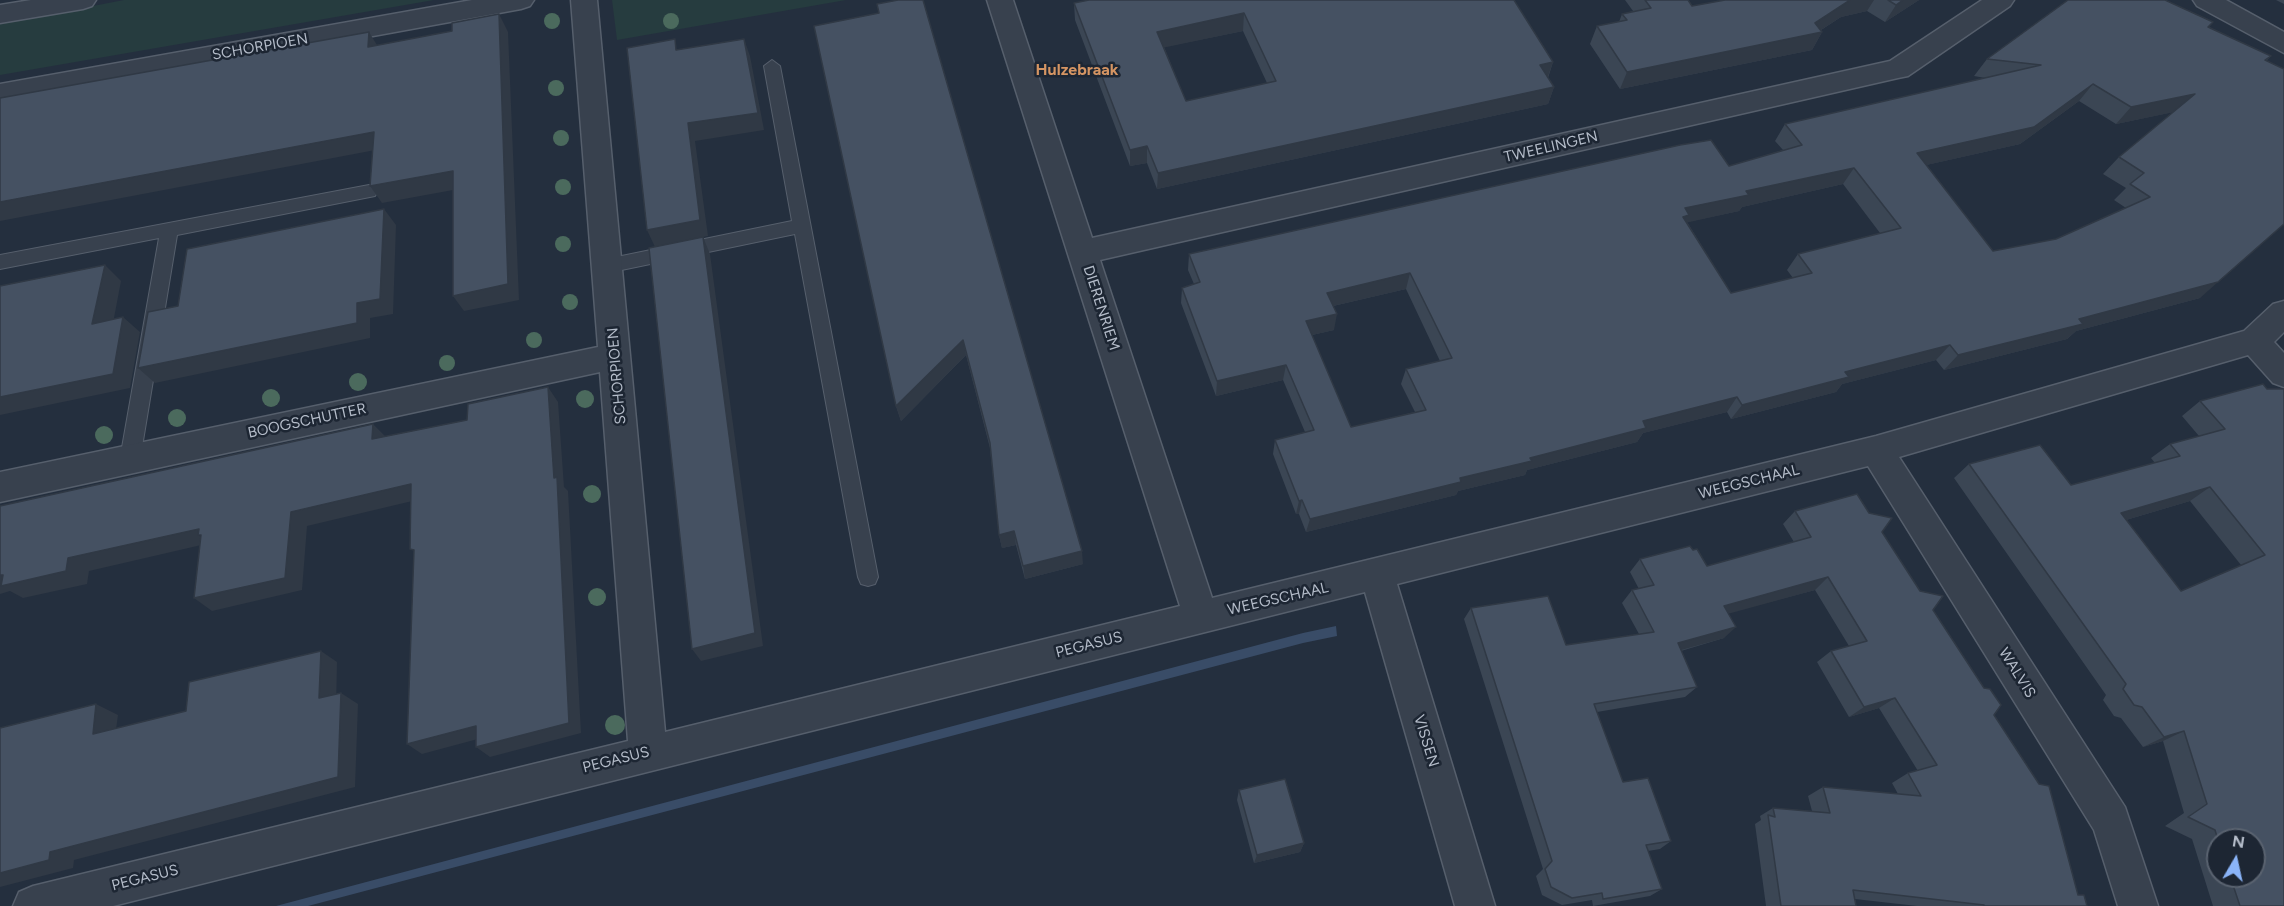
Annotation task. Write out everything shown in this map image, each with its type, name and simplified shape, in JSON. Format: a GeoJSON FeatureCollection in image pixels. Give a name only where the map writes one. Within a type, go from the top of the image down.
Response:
{"type":"FeatureCollection","features":[{"type":"Feature","properties":{"kind":"street"},"geometry":{"type":"LineString","coordinates":[[0,14],[83,0]]}},
{"type":"Feature","properties":{"kind":"street","name":"SCHORPIOEN"},"geometry":{"type":"LineString","coordinates":[[0,94],[521,0]]}},
{"type":"Feature","properties":{"kind":"street","name":"SCHORPIOEN"},"geometry":{"type":"LineString","coordinates":[[584,0],[648,752]]}},
{"type":"Feature","properties":{"kind":"street","name":"DIERENRIEM"},"geometry":{"type":"LineString","coordinates":[[1000,0],[1201,617]]}},
{"type":"Feature","properties":{"kind":"street","name":"TWEELINGEN"},"geometry":{"type":"LineString","coordinates":[[1082,252],[1898,69],[2001,0]]}},
{"type":"Feature","properties":{"kind":"street"},"geometry":{"type":"LineString","coordinates":[[2206,0],[2284,44]]}},
{"type":"Feature","properties":{"kind":"street","name":"WEEGSCHAAL"},"geometry":{"type":"LineString","coordinates":[[1201,617],[1876,450],[2254,341],[2284,313]]}},
{"type":"Feature","properties":{"kind":"street"},"geometry":{"type":"LineString","coordinates":[[2254,341],[2284,374]]}},
{"type":"Feature","properties":{"kind":"street","name":"BOOGSCHUTTER"},"geometry":{"type":"LineString","coordinates":[[0,487],[615,356]]}},
{"type":"Feature","properties":{"kind":"street","name":"WALVIS"},"geometry":{"type":"LineString","coordinates":[[1876,450],[2111,820],[2138,906]]}},
{"type":"Feature","properties":{"kind":"street","name":"VISSEN"},"geometry":{"type":"LineString","coordinates":[[1377,575],[1475,906]]}},
{"type":"Feature","properties":{"kind":"street","name":"PEGASUS"},"geometry":{"type":"LineString","coordinates":[[33,906],[1201,617]]}},
{"type":"Feature","properties":{"kind":"lane"},"geometry":{"type":"LineString","coordinates":[[772,66],[868,577]]}},
{"type":"Feature","properties":{"kind":"lane"},"geometry":{"type":"LineString","coordinates":[[0,262],[369,190]]}},
{"type":"Feature","properties":{"kind":"lane"},"geometry":{"type":"LineString","coordinates":[[607,266],[802,226]]}},
{"type":"Feature","properties":{"kind":"lane"},"geometry":{"type":"LineString","coordinates":[[130,459],[169,230]]}},
{"type":"Feature","properties":{"kind":"green space"},"geometry":{"type":"Polygon","coordinates":[[[124,0],[434,0],[0,75],[0,24],[124,0]]]}},
{"type":"Feature","properties":{"kind":"green space"},"geometry":{"type":"Polygon","coordinates":[[[612,0],[846,0],[617,40],[612,0]]]}},
{"type":"Feature","properties":{"kind":"water"},"geometry":{"type":"Polygon","coordinates":[[[1336,626],[1337,636],[1303,643],[308,906],[276,906],[1303,633],[1336,626]]]}},
{"type":"Feature","properties":{"kind":"building"},"geometry":{"type":"Polygon","coordinates":[[[898,0],[923,0],[1082,551],[1023,566],[1014,531],[999,535],[990,443],[963,340],[896,406],[814,26],[879,13],[877,4],[898,0]]]}},
{"type":"Feature","properties":{"kind":"building"},"geometry":{"type":"Polygon","coordinates":[[[1089,0],[1514,0],[1553,62],[1540,65],[1554,87],[1158,173],[1147,146],[1130,150],[1074,3],[1089,0]],[[1244,13],[1157,32],[1186,101],[1276,81],[1244,13]]]}},
{"type":"Feature","properties":{"kind":"building"},"geometry":{"type":"Polygon","coordinates":[[[1645,0],[1688,0],[1692,6],[1725,0],[1850,0],[1815,23],[1822,32],[1627,72],[1597,26],[1627,20],[1622,14],[1651,8],[1645,0]]]}},
{"type":"Feature","properties":{"kind":"building"},"geometry":{"type":"Polygon","coordinates":[[[1888,0],[1903,0],[1896,5],[1888,0]]]}},
{"type":"Feature","properties":{"kind":"building"},"geometry":{"type":"Polygon","coordinates":[[[2068,0],[2165,0],[2213,22],[2208,27],[2271,56],[2265,60],[2284,69],[2284,224],[2218,282],[2079,319],[2083,324],[1958,355],[1950,345],[1845,372],[1849,377],[1742,405],[1737,397],[1643,421],[1646,428],[1530,458],[1532,461],[1460,478],[1461,482],[1310,519],[1302,500],[1299,501],[1275,440],[1314,430],[1286,365],[1217,381],[1182,288],[1200,282],[1189,254],[1680,145],[1711,140],[1729,166],[1802,145],[1785,124],[2041,65],[1987,59],[2068,0]],[[2093,84],[2034,127],[1917,153],[1993,251],[2056,239],[2150,197],[2130,184],[2144,173],[2119,157],[2195,94],[2131,107],[2093,84]],[[1854,168],[1746,191],[1749,195],[1685,208],[1689,215],[1683,217],[1731,293],[1812,273],[1798,254],[1901,228],[1854,168]],[[1410,273],[1327,293],[1337,314],[1306,321],[1351,427],[1426,410],[1406,369],[1452,358],[1410,273]]]}},
{"type":"Feature","properties":{"kind":"building"},"geometry":{"type":"Polygon","coordinates":[[[499,14],[508,284],[453,296],[453,171],[370,186],[374,132],[0,202],[0,98],[369,32],[368,47],[452,31],[452,23],[499,14]]]}},
{"type":"Feature","properties":{"kind":"building"},"geometry":{"type":"Polygon","coordinates":[[[675,39],[676,50],[744,39],[758,113],[688,123],[700,220],[647,230],[627,48],[675,39]]]}},
{"type":"Feature","properties":{"kind":"building"},"geometry":{"type":"Polygon","coordinates":[[[384,209],[380,299],[357,303],[357,323],[138,368],[148,312],[178,306],[187,249],[384,209]]]}},
{"type":"Feature","properties":{"kind":"building"},"geometry":{"type":"Polygon","coordinates":[[[703,237],[755,633],[692,649],[649,248],[703,237]]]}},
{"type":"Feature","properties":{"kind":"building"},"geometry":{"type":"Polygon","coordinates":[[[105,265],[92,324],[123,317],[113,374],[0,397],[0,286],[105,265]]]}},
{"type":"Feature","properties":{"kind":"building"},"geometry":{"type":"Polygon","coordinates":[[[2263,384],[2267,389],[2284,389],[2284,906],[2240,906],[2234,888],[2266,888],[2266,828],[2211,828],[2188,817],[2207,804],[2184,731],[2164,737],[2142,707],[2134,705],[2123,689],[2126,684],[1969,464],[2040,445],[2071,485],[2180,456],[2170,444],[2225,429],[2200,401],[2263,384]],[[2210,487],[2121,513],[2181,591],[2265,555],[2210,487]]]}},
{"type":"Feature","properties":{"kind":"building"},"geometry":{"type":"Polygon","coordinates":[[[548,387],[554,478],[557,477],[569,723],[476,747],[476,726],[407,744],[414,550],[410,549],[411,484],[291,512],[285,578],[194,598],[201,535],[198,535],[199,529],[68,558],[66,571],[1,586],[3,575],[0,575],[0,506],[373,424],[372,439],[467,420],[468,404],[548,387]]]}},
{"type":"Feature","properties":{"kind":"building"},"geometry":{"type":"Polygon","coordinates":[[[1857,494],[1869,513],[1892,518],[1882,532],[1920,591],[1943,596],[1933,610],[1984,688],[1990,689],[2001,705],[1994,715],[2039,784],[2049,786],[2078,895],[2084,895],[2087,906],[1984,906],[1853,890],[1856,906],[1781,906],[1768,815],[1775,817],[1773,808],[1830,813],[1823,787],[1921,796],[1908,773],[1937,765],[1895,698],[1864,707],[1831,651],[1867,641],[1828,577],[1724,606],[1736,627],[1678,643],[1697,687],[1594,704],[1623,782],[1648,778],[1671,841],[1646,845],[1662,889],[1603,899],[1602,893],[1572,898],[1551,887],[1545,869],[1552,861],[1471,608],[1548,596],[1566,645],[1654,632],[1632,590],[1654,585],[1640,559],[1690,546],[1693,550],[1697,549],[1707,566],[1811,537],[1795,511],[1857,494]]]}},
{"type":"Feature","properties":{"kind":"building"},"geometry":{"type":"Polygon","coordinates":[[[321,651],[319,698],[341,693],[338,777],[50,852],[49,860],[0,873],[0,728],[96,704],[93,734],[186,711],[189,682],[321,651]]]}},
{"type":"Feature","properties":{"kind":"building"},"geometry":{"type":"Polygon","coordinates":[[[1285,779],[1304,843],[1257,855],[1239,790],[1285,779]]]}},
{"type":"Feature","properties":{"kind":"district","name":"Hulzebraak"},"geometry":{"type":"Point","coordinates":[1077,70]}}]}
